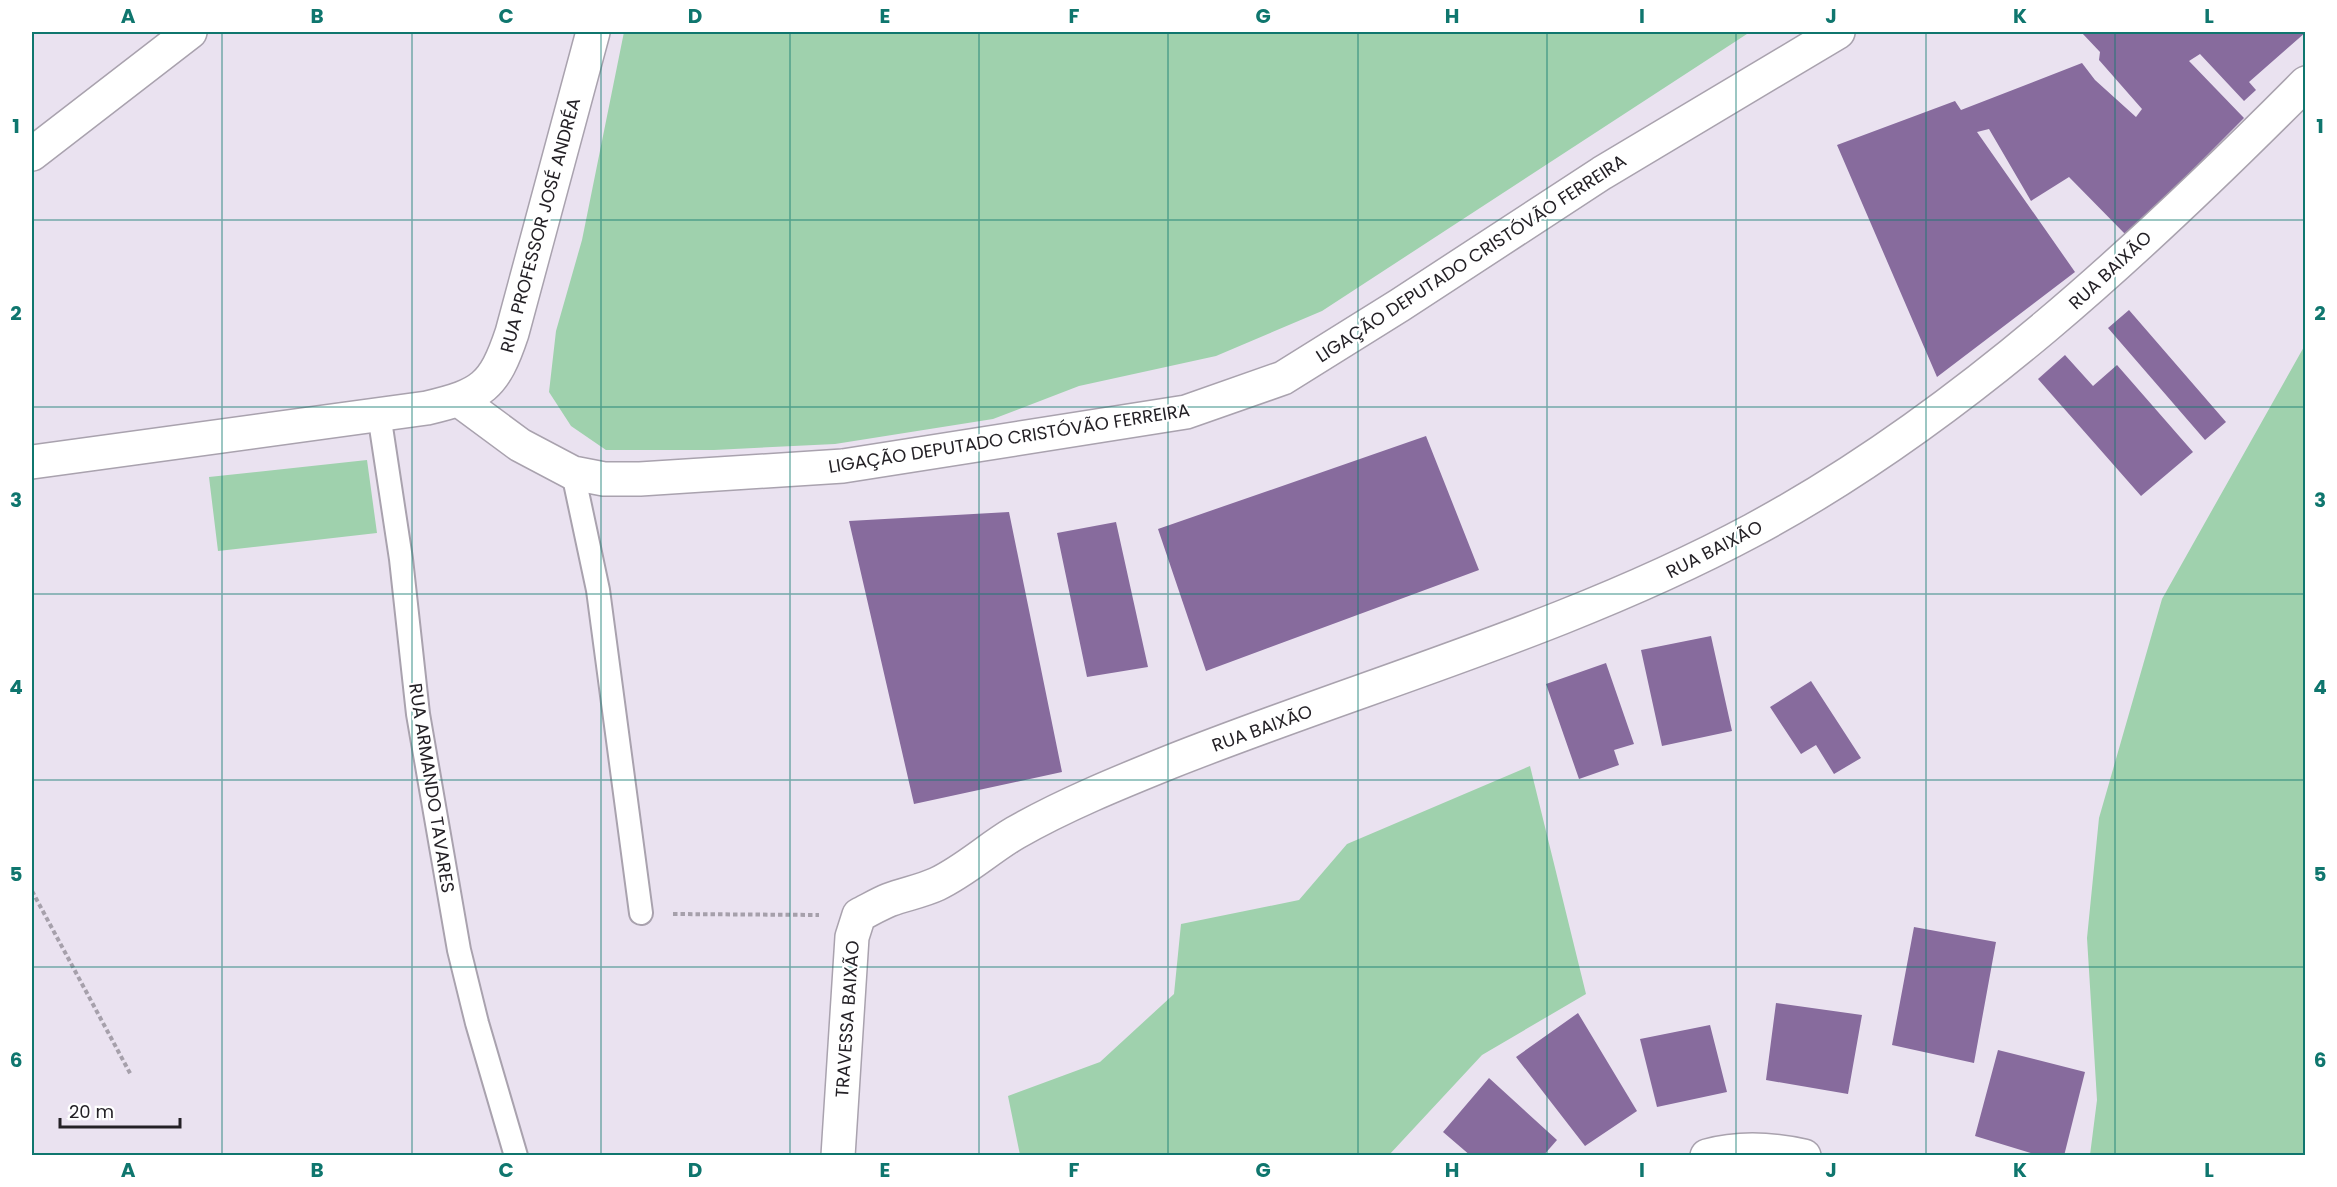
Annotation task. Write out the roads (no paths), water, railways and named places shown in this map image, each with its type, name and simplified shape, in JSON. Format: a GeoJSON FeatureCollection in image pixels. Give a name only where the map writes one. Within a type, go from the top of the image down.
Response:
{"type":"FeatureCollection","features":[{"type":"Feature","properties":{"kind":"street"},"geometry":{"type":"LineString","coordinates":[[32,154],[189,32]]}},
{"type":"Feature","properties":{"kind":"street","name":"RUA PROFESSOR JOSÉ ANDRÉA"},"geometry":{"type":"LineString","coordinates":[[459,400],[487,384],[504,359],[593,32]]}},
{"type":"Feature","properties":{"kind":"street","name":"LIGAÇÃO DEPUTADO CRISTÓVÃO FERREIRA"},"geometry":{"type":"LineString","coordinates":[[459,400],[520,445],[573,473],[604,479],[640,480],[843,466],[1185,412],[1283,378],[1400,306],[1602,173],[1838,32]]}},
{"type":"Feature","properties":{"kind":"street","name":"RUA BAIXÃO"},"geometry":{"type":"LineString","coordinates":[[1014,834],[1168,762],[1588,607],[1669,573],[1755,529],[1852,471],[1951,400],[2061,315],[2306,83]]}},
{"type":"Feature","properties":{"kind":"street"},"geometry":{"type":"LineString","coordinates":[[32,462],[428,408],[459,400]]}},
{"type":"Feature","properties":{"kind":"street","name":"TRAVESSA BAIXÃO"},"geometry":{"type":"LineString","coordinates":[[838,1155],[852,937],[859,915],[887,901],[934,886],[972,865],[1014,834]]}},
{"type":"Feature","properties":{"kind":"street"},"geometry":{"type":"LineString","coordinates":[[1707,1155],[1773,1149],[1804,1155]]}},
{"type":"Feature","properties":{"kind":"lane","name":"RUA ARMANDO TAVARES"},"geometry":{"type":"LineString","coordinates":[[379,414],[401,559],[418,714],[459,950],[477,1023],[516,1155]]}},
{"type":"Feature","properties":{"kind":"lane"},"geometry":{"type":"LineString","coordinates":[[573,473],[598,590],[641,913]]}}]}
